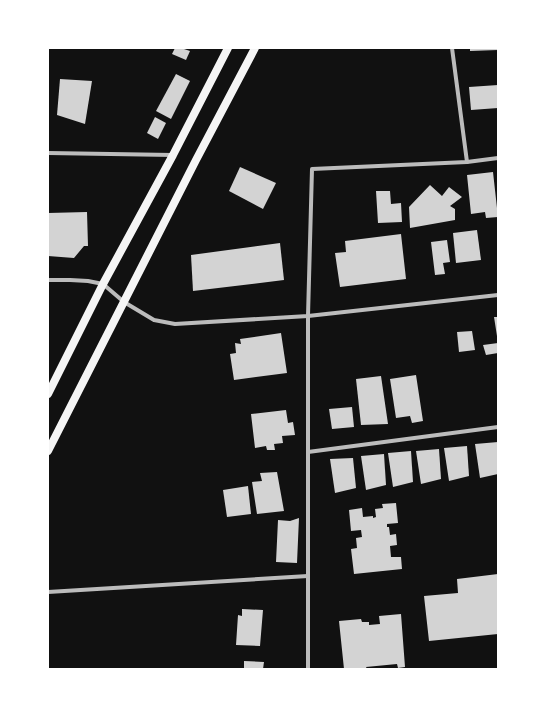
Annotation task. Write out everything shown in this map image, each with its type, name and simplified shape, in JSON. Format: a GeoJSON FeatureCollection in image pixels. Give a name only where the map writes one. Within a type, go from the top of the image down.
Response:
{"type":"FeatureCollection","features":[{"type":"Feature","properties":{"kind":"main road"},"geometry":{"type":"LineString","coordinates":[[48,394],[103,284],[173,155],[228,48]]}},
{"type":"Feature","properties":{"kind":"main road"},"geometry":{"type":"LineString","coordinates":[[48,451],[196,160],[255,48]]}},
{"type":"Feature","properties":{"kind":"street"},"geometry":{"type":"LineString","coordinates":[[452,48],[467,162]]}},
{"type":"Feature","properties":{"kind":"street"},"geometry":{"type":"LineString","coordinates":[[48,153],[173,155]]}},
{"type":"Feature","properties":{"kind":"street"},"geometry":{"type":"LineString","coordinates":[[308,669],[308,316],[312,169],[467,162],[498,158]]}},
{"type":"Feature","properties":{"kind":"street"},"geometry":{"type":"LineString","coordinates":[[48,280],[88,281],[103,284],[124,302],[154,320],[175,324],[308,316],[498,295]]}},
{"type":"Feature","properties":{"kind":"street"},"geometry":{"type":"LineString","coordinates":[[308,452],[498,427]]}},
{"type":"Feature","properties":{"kind":"street"},"geometry":{"type":"LineString","coordinates":[[48,592],[308,576]]}},
{"type":"Feature","properties":{"kind":"building"},"geometry":{"type":"Polygon","coordinates":[[[175,48],[190,51],[186,60],[172,54],[175,48]]]}},
{"type":"Feature","properties":{"kind":"building"},"geometry":{"type":"Polygon","coordinates":[[[470,48],[498,48],[498,50],[470,51],[470,48]]]}},
{"type":"Feature","properties":{"kind":"building"},"geometry":{"type":"Polygon","coordinates":[[[176,74],[190,81],[171,119],[156,111],[176,74]]]}},
{"type":"Feature","properties":{"kind":"building"},"geometry":{"type":"Polygon","coordinates":[[[60,79],[92,81],[85,124],[57,115],[60,79]]]}},
{"type":"Feature","properties":{"kind":"building"},"geometry":{"type":"Polygon","coordinates":[[[498,85],[498,108],[471,110],[469,87],[498,85]]]}},
{"type":"Feature","properties":{"kind":"building"},"geometry":{"type":"Polygon","coordinates":[[[155,117],[166,123],[158,139],[147,133],[155,117]]]}},
{"type":"Feature","properties":{"kind":"building"},"geometry":{"type":"Polygon","coordinates":[[[240,167],[276,183],[263,209],[229,191],[240,167]]]}},
{"type":"Feature","properties":{"kind":"building"},"geometry":{"type":"Polygon","coordinates":[[[493,172],[498,217],[486,218],[485,212],[471,214],[467,175],[493,172]]]}},
{"type":"Feature","properties":{"kind":"building"},"geometry":{"type":"Polygon","coordinates":[[[430,185],[442,196],[449,187],[462,197],[450,206],[455,209],[455,220],[410,228],[409,207],[430,185]]]}},
{"type":"Feature","properties":{"kind":"building"},"geometry":{"type":"Polygon","coordinates":[[[376,191],[390,191],[391,204],[401,203],[402,222],[378,223],[376,191]]]}},
{"type":"Feature","properties":{"kind":"building"},"geometry":{"type":"Polygon","coordinates":[[[87,212],[88,246],[84,246],[74,258],[48,256],[48,213],[87,212]]]}},
{"type":"Feature","properties":{"kind":"building"},"geometry":{"type":"Polygon","coordinates":[[[477,230],[481,260],[456,263],[453,233],[477,230]]]}},
{"type":"Feature","properties":{"kind":"building"},"geometry":{"type":"Polygon","coordinates":[[[401,234],[406,279],[340,287],[335,253],[346,252],[345,241],[401,234]]]}},
{"type":"Feature","properties":{"kind":"building"},"geometry":{"type":"Polygon","coordinates":[[[447,240],[450,262],[443,263],[445,274],[435,275],[431,242],[447,240]]]}},
{"type":"Feature","properties":{"kind":"building"},"geometry":{"type":"Polygon","coordinates":[[[280,243],[284,280],[193,291],[191,255],[280,243]]]}},
{"type":"Feature","properties":{"kind":"building"},"geometry":{"type":"Polygon","coordinates":[[[494,317],[498,317],[497,336],[494,317]]]}},
{"type":"Feature","properties":{"kind":"building"},"geometry":{"type":"Polygon","coordinates":[[[472,331],[475,350],[459,352],[457,332],[472,331]]]}},
{"type":"Feature","properties":{"kind":"building"},"geometry":{"type":"Polygon","coordinates":[[[281,333],[287,373],[234,380],[230,354],[236,353],[235,343],[241,344],[240,339],[281,333]]]}},
{"type":"Feature","properties":{"kind":"building"},"geometry":{"type":"Polygon","coordinates":[[[498,343],[498,353],[486,355],[483,345],[498,343]]]}},
{"type":"Feature","properties":{"kind":"building"},"geometry":{"type":"Polygon","coordinates":[[[416,375],[423,421],[412,423],[410,416],[396,418],[390,379],[416,375]]]}},
{"type":"Feature","properties":{"kind":"building"},"geometry":{"type":"Polygon","coordinates":[[[381,376],[388,424],[361,425],[356,379],[381,376]]]}},
{"type":"Feature","properties":{"kind":"building"},"geometry":{"type":"Polygon","coordinates":[[[352,407],[354,427],[332,429],[329,409],[352,407]]]}},
{"type":"Feature","properties":{"kind":"building"},"geometry":{"type":"Polygon","coordinates":[[[286,410],[288,423],[293,422],[295,435],[282,436],[283,443],[274,444],[275,450],[267,450],[266,446],[255,448],[251,414],[286,410]]]}},
{"type":"Feature","properties":{"kind":"building"},"geometry":{"type":"Polygon","coordinates":[[[498,442],[498,474],[480,478],[475,444],[498,442]]]}},
{"type":"Feature","properties":{"kind":"building"},"geometry":{"type":"Polygon","coordinates":[[[467,446],[469,476],[449,481],[444,448],[467,446]]]}},
{"type":"Feature","properties":{"kind":"building"},"geometry":{"type":"Polygon","coordinates":[[[439,449],[441,479],[421,484],[416,451],[439,449]]]}},
{"type":"Feature","properties":{"kind":"building"},"geometry":{"type":"Polygon","coordinates":[[[411,451],[413,482],[393,487],[388,453],[411,451]]]}},
{"type":"Feature","properties":{"kind":"building"},"geometry":{"type":"Polygon","coordinates":[[[384,454],[386,485],[366,490],[361,456],[384,454]]]}},
{"type":"Feature","properties":{"kind":"building"},"geometry":{"type":"Polygon","coordinates":[[[353,458],[356,488],[335,493],[330,459],[353,458]]]}},
{"type":"Feature","properties":{"kind":"building"},"geometry":{"type":"Polygon","coordinates":[[[277,472],[284,511],[257,514],[252,482],[262,481],[260,473],[277,472]]]}},
{"type":"Feature","properties":{"kind":"building"},"geometry":{"type":"Polygon","coordinates":[[[248,486],[251,514],[227,517],[223,490],[248,486]]]}},
{"type":"Feature","properties":{"kind":"building"},"geometry":{"type":"Polygon","coordinates":[[[396,503],[398,523],[387,524],[387,527],[389,527],[390,535],[396,534],[397,545],[390,546],[391,557],[401,557],[402,569],[354,574],[351,549],[357,548],[356,538],[362,537],[361,530],[351,531],[349,510],[362,508],[363,517],[373,516],[373,518],[376,517],[375,509],[383,508],[382,504],[396,503]]]}},
{"type":"Feature","properties":{"kind":"building"},"geometry":{"type":"Polygon","coordinates":[[[299,518],[297,563],[276,562],[278,520],[290,521],[299,518]]]}},
{"type":"Feature","properties":{"kind":"building"},"geometry":{"type":"Polygon","coordinates":[[[498,574],[498,634],[429,641],[424,596],[458,593],[457,579],[498,574]]]}},
{"type":"Feature","properties":{"kind":"building"},"geometry":{"type":"Polygon","coordinates":[[[242,609],[263,610],[260,646],[236,645],[238,615],[242,616],[242,609]]]}},
{"type":"Feature","properties":{"kind":"building"},"geometry":{"type":"Polygon","coordinates":[[[401,614],[405,667],[398,668],[397,664],[366,667],[367,669],[344,669],[339,621],[361,619],[362,622],[369,622],[369,625],[380,624],[379,616],[401,614]]]}},
{"type":"Feature","properties":{"kind":"building"},"geometry":{"type":"Polygon","coordinates":[[[244,661],[264,662],[263,669],[244,669],[244,661]]]}}]}
